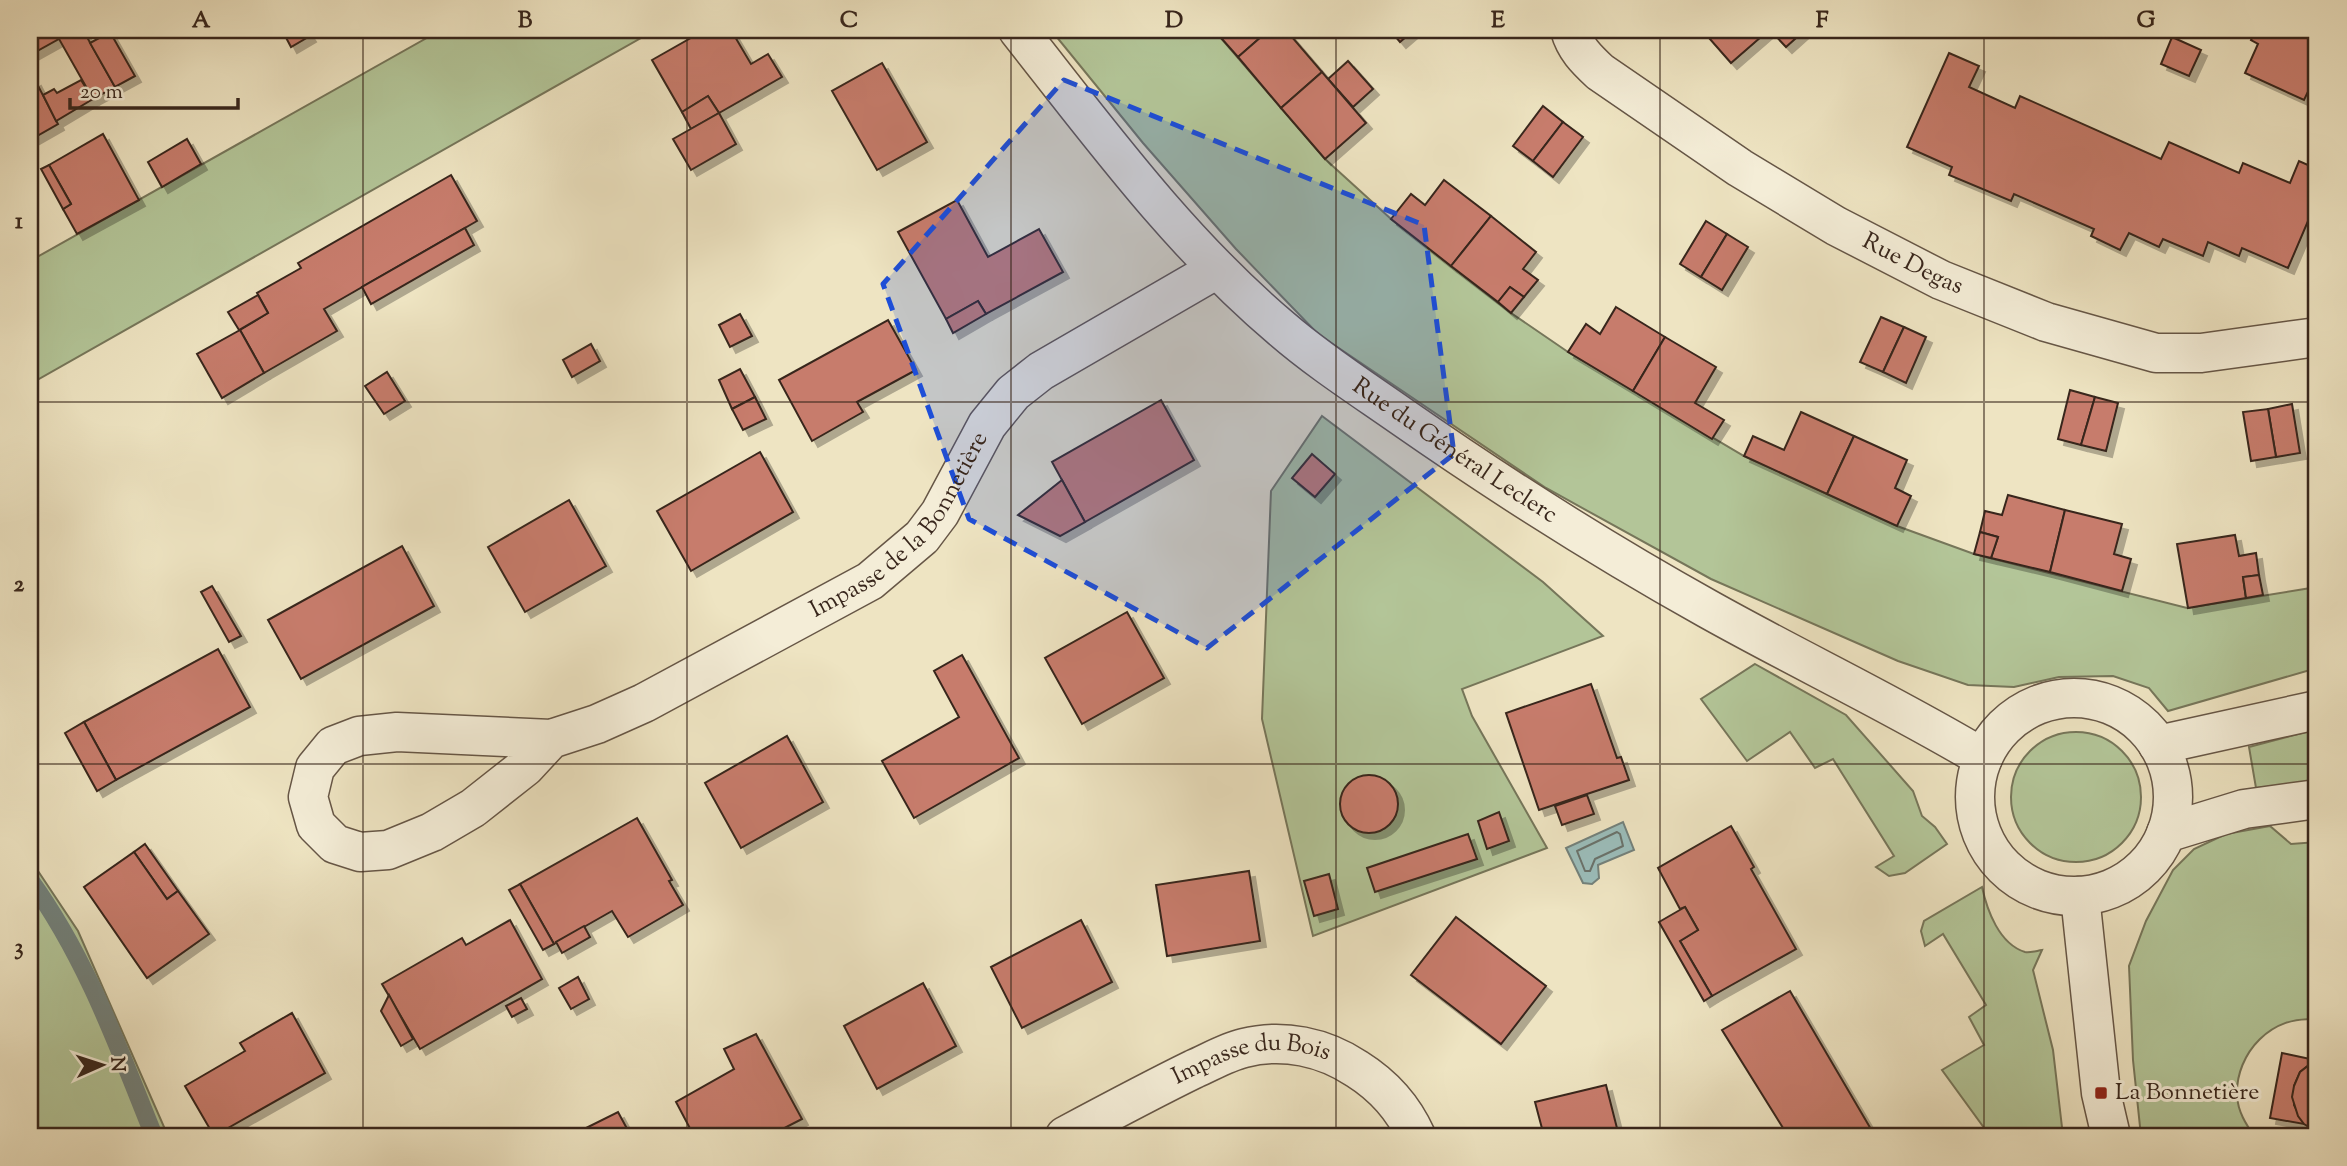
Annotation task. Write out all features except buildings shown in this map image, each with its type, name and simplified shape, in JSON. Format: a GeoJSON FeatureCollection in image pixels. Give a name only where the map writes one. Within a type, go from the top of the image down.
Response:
{"type":"FeatureCollection","features":[{"type":"Feature","properties":{"kind":"street","name":"Rue du Général Leclerc"},"geometry":{"type":"LineString","coordinates":[[1018,30],[1132,173],[1217,270],[1283,330],[1345,377],[1484,474],[1572,529],[1708,609],[1921,721],[1983,758]]}},
{"type":"Feature","properties":{"kind":"street","name":"Rue Degas"},"geometry":{"type":"LineString","coordinates":[[1570,30],[1579,50],[1600,72],[1740,168],[1836,226],[1941,280],[2046,322],[2157,353],[2201,353],[2314,334]]}},
{"type":"Feature","properties":{"kind":"street","name":"Impasse de la Bonnetière"},"geometry":{"type":"LineString","coordinates":[[551,740],[525,767],[473,808],[432,832],[388,850],[360,852],[335,844],[316,825],[308,797],[315,768],[333,746],[359,736],[397,732],[551,740],[597,724],[644,703],[870,581],[922,537],[940,513],[987,425],[1013,393],[1041,371],[1217,270]]}},
{"type":"Feature","properties":{"kind":"street"},"geometry":{"type":"LineString","coordinates":[[2056,699],[2096,700],[2132,717],[2158,745],[2171,779],[2171,815],[2159,848],[2150,861],[2126,881],[2111,889],[2080,896],[2046,892],[2031,886],[2004,867],[1993,854],[1978,824],[1978,774],[1993,741],[2012,720],[2038,705],[2056,699]]}},
{"type":"Feature","properties":{"kind":"street"},"geometry":{"type":"LineString","coordinates":[[2158,745],[2317,710]]}},
{"type":"Feature","properties":{"kind":"street"},"geometry":{"type":"LineString","coordinates":[[2166,832],[2244,809],[2317,799]]}},
{"type":"Feature","properties":{"kind":"street"},"geometry":{"type":"LineString","coordinates":[[2080,896],[2101,1093],[2111,1136]]}},
{"type":"Feature","properties":{"kind":"street","name":"Impasse du Bois"},"geometry":{"type":"LineString","coordinates":[[1066,1136],[1162,1084],[1243,1048],[1291,1045],[1319,1050],[1346,1061],[1370,1077],[1394,1098],[1410,1121],[1416,1136]]}},
{"type":"Feature","properties":{"kind":"highlighted area"},"geometry":{"type":"Polygon","coordinates":[[[1064,80],[1424,225],[1454,454],[1207,648],[969,519],[883,284],[1064,80]]]}},
{"type":"Feature","properties":{"kind":"green space"},"geometry":{"type":"Polygon","coordinates":[[[441,30],[655,30],[30,384],[30,261],[441,30]]]}},
{"type":"Feature","properties":{"kind":"green space"},"geometry":{"type":"Polygon","coordinates":[[[1051,30],[1214,30],[1325,159],[1391,219],[1511,313],[1568,352],[1744,456],[1897,526],[1974,554],[2187,608],[2317,587],[2317,668],[2168,711],[2149,688],[2113,676],[2059,677],[2014,687],[1968,685],[1898,661],[1711,579],[1546,488],[1318,334],[1236,249],[1143,143],[1051,30]]]}},
{"type":"Feature","properties":{"kind":"green space"},"geometry":{"type":"Polygon","coordinates":[[[1322,416],[1543,582],[1603,636],[1462,689],[1472,716],[1547,848],[1313,936],[1262,719],[1271,491],[1322,416]]]}},
{"type":"Feature","properties":{"kind":"green space"},"geometry":{"type":"Polygon","coordinates":[[[1755,664],[1846,715],[1913,791],[1922,816],[1935,827],[1947,844],[1905,873],[1889,876],[1876,867],[1894,856],[1833,759],[1815,768],[1790,732],[1747,761],[1701,699],[1755,664]]]}},
{"type":"Feature","properties":{"kind":"green space"},"geometry":{"type":"Polygon","coordinates":[[[2317,729],[2317,782],[2256,788],[2249,747],[2317,729]]]}},
{"type":"Feature","properties":{"kind":"green space"},"geometry":{"type":"Polygon","coordinates":[[[2076,732],[2101,737],[2122,751],[2136,772],[2141,797],[2136,822],[2122,843],[2101,857],[2076,862],[2051,857],[2030,843],[2016,822],[2011,797],[2016,772],[2030,751],[2051,737],[2076,732]]]}},
{"type":"Feature","properties":{"kind":"green space"},"geometry":{"type":"Polygon","coordinates":[[[2270,826],[2291,844],[2317,842],[2317,1020],[2301,1019],[2272,1030],[2260,1039],[2242,1065],[2238,1080],[2238,1102],[2245,1122],[2254,1136],[2141,1136],[2133,1060],[2129,966],[2146,921],[2173,870],[2194,849],[2226,834],[2270,826]]]}},
{"type":"Feature","properties":{"kind":"green space"},"geometry":{"type":"Polygon","coordinates":[[[30,859],[78,931],[168,1136],[30,1136],[30,859]]]}},
{"type":"Feature","properties":{"kind":"green space"},"geometry":{"type":"Polygon","coordinates":[[[1982,887],[1991,916],[2008,942],[2025,952],[2042,950],[2033,970],[2053,1050],[2063,1136],[1990,1136],[1942,1070],[1984,1045],[1969,1017],[1986,1005],[1943,934],[1925,946],[1921,931],[1924,921],[1982,887]]]}},
{"type":"Feature","properties":{"kind":"water"},"geometry":{"type":"Polygon","coordinates":[[[1623,822],[1634,850],[1598,865],[1599,878],[1592,884],[1583,883],[1566,848],[1623,822]]]}},
{"type":"Feature","properties":{"kind":"waterway"},"geometry":{"type":"LineString","coordinates":[[30,880],[85,972],[154,1136]]}},
{"type":"Feature","properties":{"kind":"place","name":"La Bonnetière"},"geometry":{"type":"Point","coordinates":[2101,1093]}}]}
